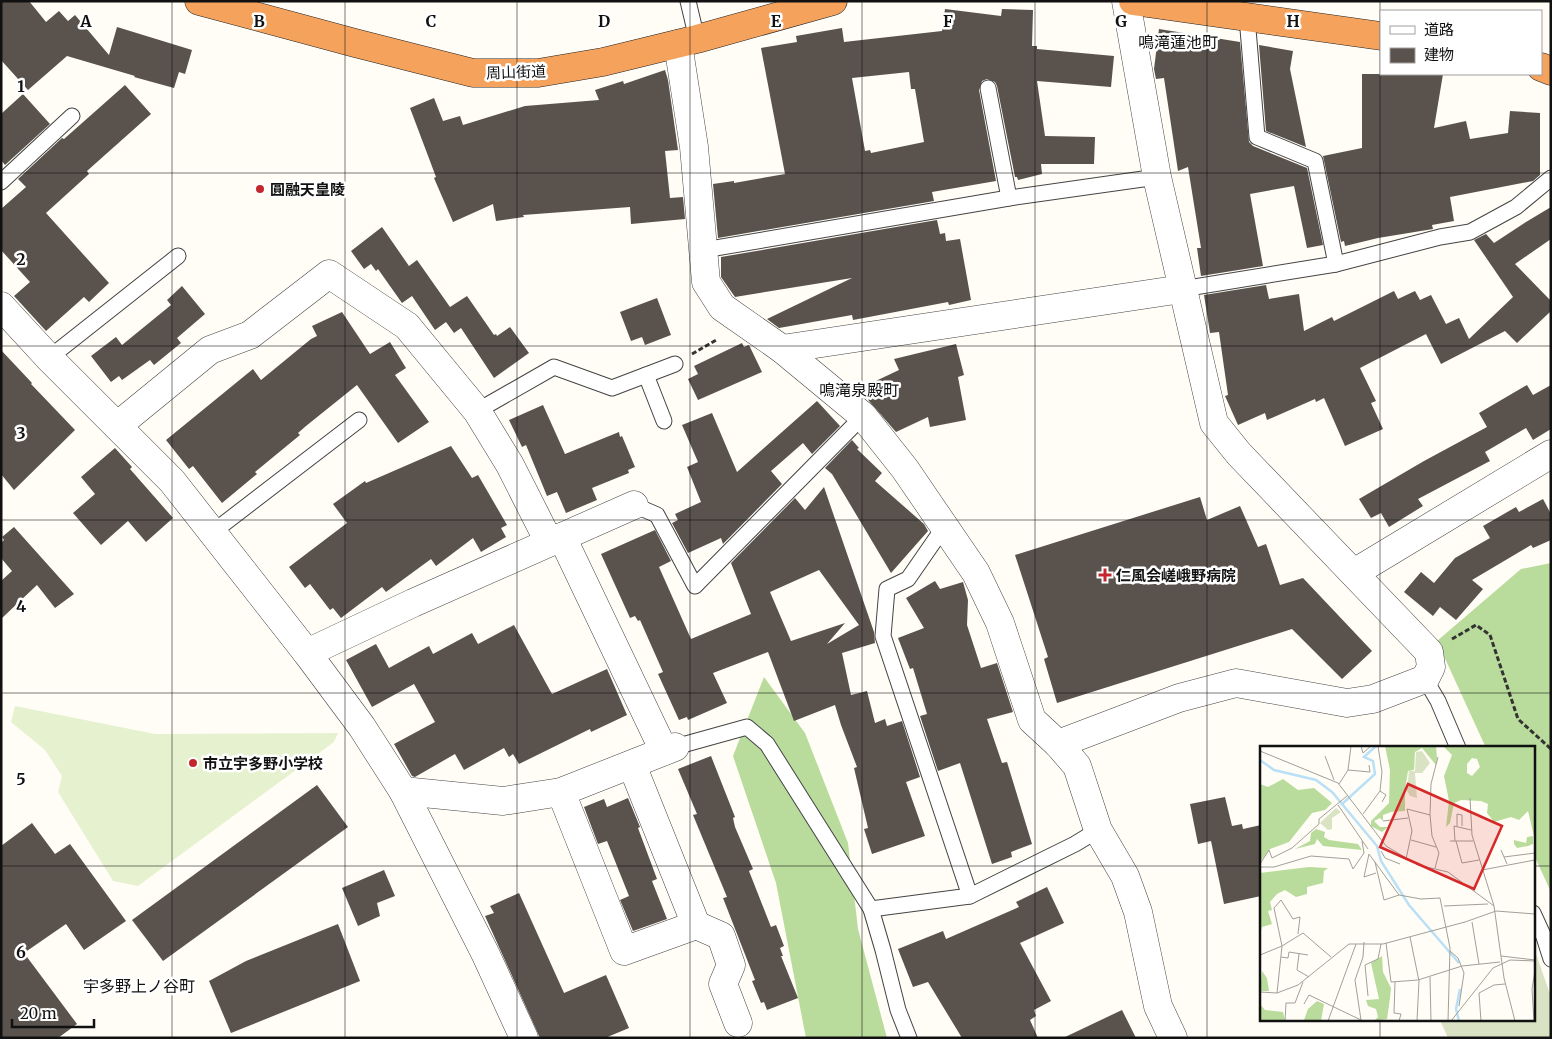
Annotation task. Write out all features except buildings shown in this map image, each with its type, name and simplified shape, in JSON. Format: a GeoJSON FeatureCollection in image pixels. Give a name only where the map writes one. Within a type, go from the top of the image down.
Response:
{"type":"FeatureCollection","features":[{"type":"Feature","properties":{"kind":"highway","name":"周山街道"},"geometry":{"type":"LineString","coordinates":[[200,1],[355,44],[473,73],[538,73],[603,62],[833,1]]}},
{"type":"Feature","properties":{"kind":"highway"},"geometry":{"type":"LineString","coordinates":[[1133,1],[1218,7],[1247,17],[1380,36]]}},
{"type":"Feature","properties":{"kind":"street"},"geometry":{"type":"LineString","coordinates":[[1058,744],[1179,698],[1236,683],[1347,703],[1374,698],[1425,679],[1432,667],[1430,652],[1239,454],[1214,423],[1156,177],[1126,1]]}},
{"type":"Feature","properties":{"kind":"street"},"geometry":{"type":"LineString","coordinates":[[688,41],[694,148],[706,282],[722,307],[782,349],[862,416],[905,469],[976,573],[1000,623],[1032,720],[1078,766],[1098,830],[1125,876],[1135,903],[1158,1006],[1172,1038]]}},
{"type":"Feature","properties":{"kind":"street"},"geometry":{"type":"LineString","coordinates":[[117,426],[210,350],[250,334],[329,274],[407,326],[477,411],[556,540],[669,749],[561,792],[503,800],[403,791]]}},
{"type":"Feature","properties":{"kind":"street"},"geometry":{"type":"LineString","coordinates":[[782,349],[1182,289]]}},
{"type":"Feature","properties":{"kind":"street"},"geometry":{"type":"LineString","coordinates":[[3,311],[172,481],[362,726],[403,791],[486,955],[524,1038]]}},
{"type":"Feature","properties":{"kind":"street"},"geometry":{"type":"LineString","coordinates":[[1354,574],[1551,454]]}},
{"type":"Feature","properties":{"kind":"street"},"geometry":{"type":"LineString","coordinates":[[307,653],[413,603],[634,504]]}},
{"type":"Feature","properties":{"kind":"street"},"geometry":{"type":"LineString","coordinates":[[632,764],[696,925]]}},
{"type":"Feature","properties":{"kind":"street"},"geometry":{"type":"LineString","coordinates":[[561,792],[624,952],[696,925],[721,936],[731,965],[723,984],[738,1023]]}},
{"type":"Feature","properties":{"kind":"lane"},"geometry":{"type":"LineString","coordinates":[[688,1],[688,41]]}},
{"type":"Feature","properties":{"kind":"lane"},"geometry":{"type":"LineString","coordinates":[[1247,17],[1257,137],[1315,161],[1336,264]]}},
{"type":"Feature","properties":{"kind":"lane"},"geometry":{"type":"LineString","coordinates":[[988,88],[1009,198]]}},
{"type":"Feature","properties":{"kind":"lane"},"geometry":{"type":"LineString","coordinates":[[1,182],[72,116]]}},
{"type":"Feature","properties":{"kind":"lane"},"geometry":{"type":"LineString","coordinates":[[704,250],[1009,198],[1156,177]]}},
{"type":"Feature","properties":{"kind":"lane"},"geometry":{"type":"LineString","coordinates":[[1182,289],[1336,264],[1440,237],[1470,232],[1516,207],[1551,178]]}},
{"type":"Feature","properties":{"kind":"lane"},"geometry":{"type":"LineString","coordinates":[[49,358],[178,256]]}},
{"type":"Feature","properties":{"kind":"lane"},"geometry":{"type":"LineString","coordinates":[[477,411],[554,367],[612,388],[675,364]]}},
{"type":"Feature","properties":{"kind":"lane"},"geometry":{"type":"LineString","coordinates":[[646,375],[664,421]]}},
{"type":"Feature","properties":{"kind":"lane"},"geometry":{"type":"LineString","coordinates":[[634,504],[657,515],[695,586],[862,416]]}},
{"type":"Feature","properties":{"kind":"lane"},"geometry":{"type":"LineString","coordinates":[[213,532],[359,420]]}},
{"type":"Feature","properties":{"kind":"lane"},"geometry":{"type":"LineString","coordinates":[[944,527],[908,579],[887,589],[883,636],[970,896]]}},
{"type":"Feature","properties":{"kind":"lane"},"geometry":{"type":"LineString","coordinates":[[1425,679],[1438,701],[1457,746]]}},
{"type":"Feature","properties":{"kind":"lane"},"geometry":{"type":"LineString","coordinates":[[669,749],[747,727],[767,744],[871,910],[884,950],[898,1010],[910,1038]]}},
{"type":"Feature","properties":{"kind":"lane"},"geometry":{"type":"LineString","coordinates":[[871,910],[970,896],[1075,844],[1098,830]]}},
{"type":"Feature","properties":{"kind":"lane"},"geometry":{"type":"LineString","coordinates":[[1534,915],[1551,959]]}},
{"type":"Feature","properties":{"kind":"path"},"geometry":{"type":"LineString","coordinates":[[675,364],[719,340],[711,314],[714,294]]}},
{"type":"Feature","properties":{"kind":"path"},"geometry":{"type":"LineString","coordinates":[[1430,652],[1476,626],[1490,635],[1518,719],[1551,749]]}},
{"type":"Feature","properties":{"kind":"green space"},"geometry":{"type":"Polygon","coordinates":[[[1551,563],[1551,892],[1534,855],[1534,746],[1485,746],[1437,641],[1521,569],[1551,563]]]}},
{"type":"Feature","properties":{"kind":"green space"},"geometry":{"type":"Polygon","coordinates":[[[764,677],[805,733],[848,843],[858,929],[887,1038],[806,1038],[776,883],[733,756],[764,677]]]}},
{"type":"Feature","properties":{"kind":"green space"},"geometry":{"type":"Polygon","coordinates":[[[15,706],[155,734],[338,733],[334,742],[138,886],[113,881],[58,792],[62,776],[45,750],[11,722],[15,706]]]}},
{"type":"Feature","properties":{"kind":"green space"},"geometry":{"type":"Polygon","coordinates":[[[1534,948],[1551,997],[1551,1038],[1448,1038],[1441,1022],[1534,1022],[1534,948]]]}},
{"type":"Feature","properties":{"kind":"place","name":"圓融天皇陵"},"geometry":{"type":"Point","coordinates":[260,189]}},
{"type":"Feature","properties":{"kind":"place","name":"仁風会嵯峨野病院"},"geometry":{"type":"Point","coordinates":[1105,575]}},
{"type":"Feature","properties":{"kind":"place","name":"市立宇多野小学校"},"geometry":{"type":"Point","coordinates":[193,763]}},
{"type":"Feature","properties":{"kind":"district","name":"鳴滝蓮池町"},"geometry":{"type":"Point","coordinates":[1178,42]}},
{"type":"Feature","properties":{"kind":"district","name":"鳴滝泉殿町"},"geometry":{"type":"Point","coordinates":[859,390]}},
{"type":"Feature","properties":{"kind":"district","name":"宇多野上ノ谷町"},"geometry":{"type":"Point","coordinates":[139,986]}}]}
